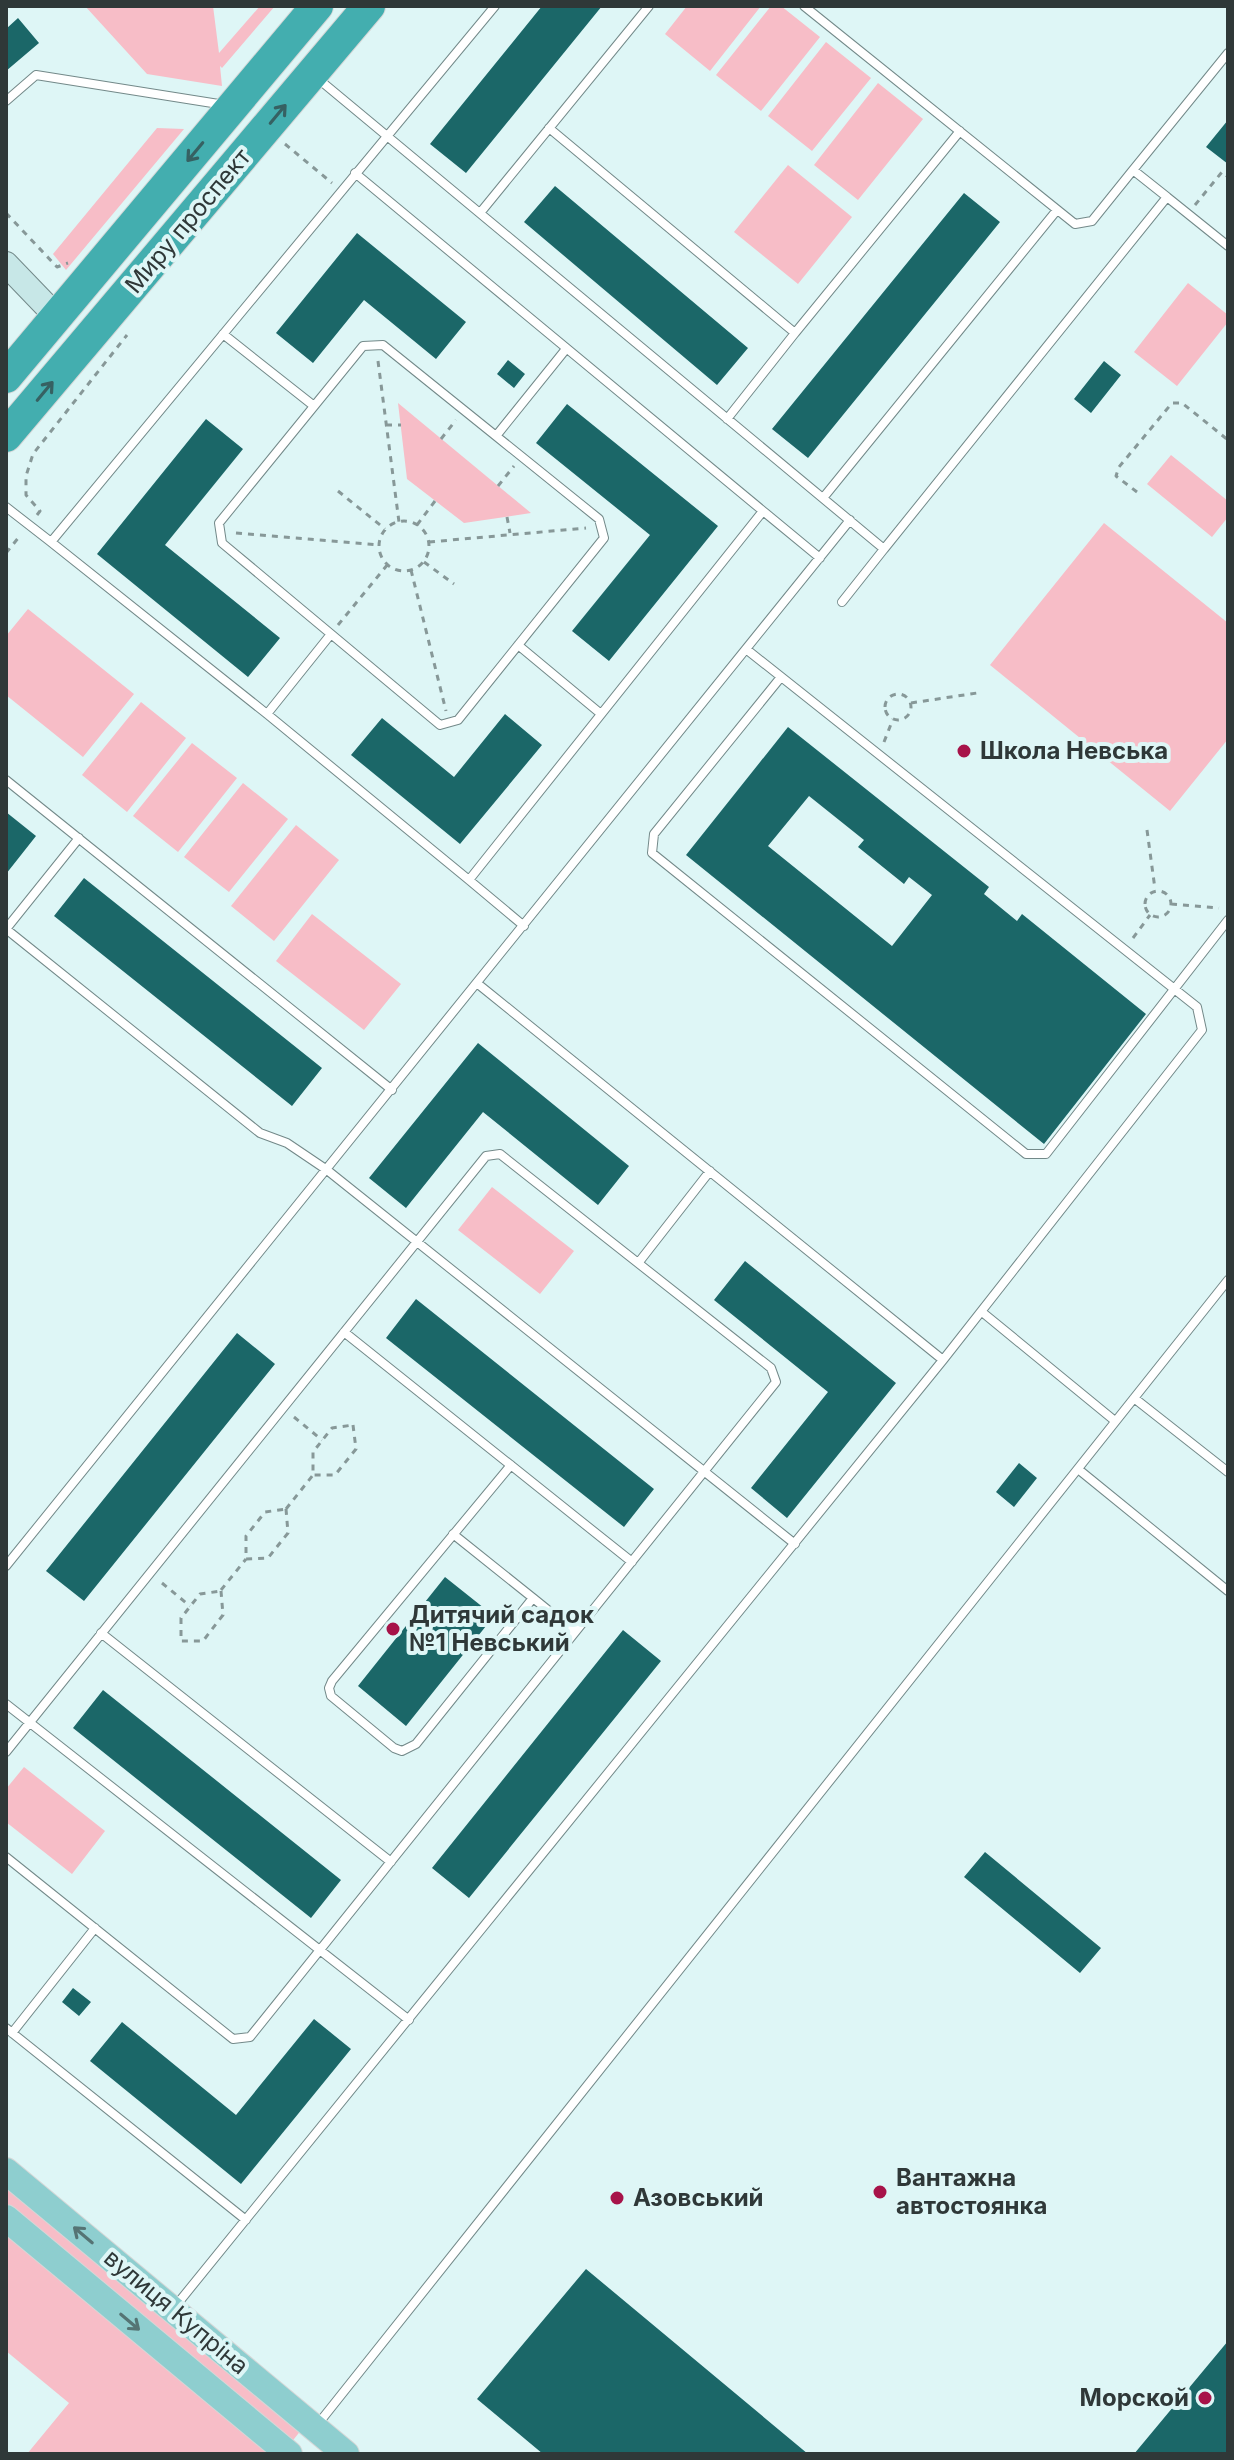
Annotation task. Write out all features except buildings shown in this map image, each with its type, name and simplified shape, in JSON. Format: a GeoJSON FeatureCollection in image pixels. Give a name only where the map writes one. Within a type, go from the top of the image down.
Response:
{"type":"FeatureCollection","features":[{"type":"Feature","properties":{"kind":"highway","name":"Миру проспект"},"geometry":{"type":"LineString","coordinates":[[6,377],[317,6]]}},
{"type":"Feature","properties":{"kind":"highway","name":"Миру проспект"},"geometry":{"type":"LineString","coordinates":[[6,436],[369,6]]}},
{"type":"Feature","properties":{"kind":"highway"},"geometry":{"type":"LineString","coordinates":[[57,317],[84,345]]}},
{"type":"Feature","properties":{"kind":"main road","name":"вулиця Купріна"},"geometry":{"type":"LineString","coordinates":[[6,2171],[346,2454]]}},
{"type":"Feature","properties":{"kind":"main road","name":"вулиця Купріна"},"geometry":{"type":"LineString","coordinates":[[6,2218],[291,2454]]}},
{"type":"Feature","properties":{"kind":"main road"},"geometry":{"type":"LineString","coordinates":[[291,2454],[315,2428]]}},
{"type":"Feature","properties":{"kind":"street"},"geometry":{"type":"LineString","coordinates":[[6,264],[57,317]]}},
{"type":"Feature","properties":{"kind":"lane"},"geometry":{"type":"LineString","coordinates":[[51,542],[495,6]]}},
{"type":"Feature","properties":{"kind":"lane"},"geometry":{"type":"LineString","coordinates":[[480,213],[649,6]]}},
{"type":"Feature","properties":{"kind":"lane"},"geometry":{"type":"LineString","coordinates":[[804,6],[1075,224],[1092,221],[1228,53]]}},
{"type":"Feature","properties":{"kind":"lane"},"geometry":{"type":"LineString","coordinates":[[312,74],[884,549]]}},
{"type":"Feature","properties":{"kind":"lane"},"geometry":{"type":"LineString","coordinates":[[6,101],[36,75],[233,106]]}},
{"type":"Feature","properties":{"kind":"lane"},"geometry":{"type":"LineString","coordinates":[[549,128],[795,333]]}},
{"type":"Feature","properties":{"kind":"lane"},"geometry":{"type":"LineString","coordinates":[[727,419],[960,131]]}},
{"type":"Feature","properties":{"kind":"lane"},"geometry":{"type":"LineString","coordinates":[[1133,170],[1228,246]]}},
{"type":"Feature","properties":{"kind":"lane"},"geometry":{"type":"LineString","coordinates":[[355,173],[820,558]]}},
{"type":"Feature","properties":{"kind":"lane"},"geometry":{"type":"LineString","coordinates":[[842,602],[1167,197]]}},
{"type":"Feature","properties":{"kind":"lane"},"geometry":{"type":"LineString","coordinates":[[823,498],[1057,210]]}},
{"type":"Feature","properties":{"kind":"lane"},"geometry":{"type":"LineString","coordinates":[[223,334],[314,406]]}},
{"type":"Feature","properties":{"kind":"lane"},"geometry":{"type":"LineString","coordinates":[[383,345],[599,519],[604,538],[458,720],[440,725],[222,543],[219,523],[314,406],[363,346],[383,345]]}},
{"type":"Feature","properties":{"kind":"lane"},"geometry":{"type":"LineString","coordinates":[[496,436],[566,349]]}},
{"type":"Feature","properties":{"kind":"lane"},"geometry":{"type":"LineString","coordinates":[[6,507],[267,714],[524,926]]}},
{"type":"Feature","properties":{"kind":"lane"},"geometry":{"type":"LineString","coordinates":[[469,880],[763,511]]}},
{"type":"Feature","properties":{"kind":"lane"},"geometry":{"type":"LineString","coordinates":[[6,1566],[850,520]]}},
{"type":"Feature","properties":{"kind":"lane"},"geometry":{"type":"LineString","coordinates":[[267,714],[331,634]]}},
{"type":"Feature","properties":{"kind":"lane"},"geometry":{"type":"LineString","coordinates":[[518,645],[601,714]]}},
{"type":"Feature","properties":{"kind":"lane"},"geometry":{"type":"LineString","coordinates":[[173,2310],[982,1312],[1202,1030],[1197,1007],[746,649]]}},
{"type":"Feature","properties":{"kind":"lane"},"geometry":{"type":"LineString","coordinates":[[781,677],[654,834],[652,853],[1026,1154],[1046,1154],[1228,920]]}},
{"type":"Feature","properties":{"kind":"lane"},"geometry":{"type":"LineString","coordinates":[[6,780],[392,1090]]}},
{"type":"Feature","properties":{"kind":"lane"},"geometry":{"type":"LineString","coordinates":[[79,838],[6,929],[260,1133],[287,1143],[327,1170],[795,1544]]}},
{"type":"Feature","properties":{"kind":"lane"},"geometry":{"type":"LineString","coordinates":[[478,984],[943,1360]]}},
{"type":"Feature","properties":{"kind":"lane"},"geometry":{"type":"LineString","coordinates":[[6,1752],[486,1156],[500,1154],[771,1368],[776,1382],[250,2037],[233,2039],[6,1857]]}},
{"type":"Feature","properties":{"kind":"lane"},"geometry":{"type":"LineString","coordinates":[[639,1262],[710,1171]]}},
{"type":"Feature","properties":{"kind":"lane"},"geometry":{"type":"LineString","coordinates":[[315,2428],[1228,1280]]}},
{"type":"Feature","properties":{"kind":"lane"},"geometry":{"type":"LineString","coordinates":[[982,1312],[1115,1421]]}},
{"type":"Feature","properties":{"kind":"lane"},"geometry":{"type":"LineString","coordinates":[[344,1332],[632,1562]]}},
{"type":"Feature","properties":{"kind":"lane"},"geometry":{"type":"LineString","coordinates":[[1134,1398],[1228,1472]]}},
{"type":"Feature","properties":{"kind":"lane"},"geometry":{"type":"LineString","coordinates":[[511,1465],[329,1688],[337,1702],[394,1748],[402,1751],[416,1744],[533,1598]]}},
{"type":"Feature","properties":{"kind":"lane"},"geometry":{"type":"LineString","coordinates":[[1078,1469],[1228,1591]]}},
{"type":"Feature","properties":{"kind":"lane"},"geometry":{"type":"LineString","coordinates":[[453,1534],[575,1632]]}},
{"type":"Feature","properties":{"kind":"lane"},"geometry":{"type":"LineString","coordinates":[[101,1633],[391,1862]]}},
{"type":"Feature","properties":{"kind":"lane"},"geometry":{"type":"LineString","coordinates":[[6,1704],[409,2020]]}},
{"type":"Feature","properties":{"kind":"lane"},"geometry":{"type":"LineString","coordinates":[[95,1928],[9,2030],[246,2220]]}},
{"type":"Feature","properties":{"kind":"path"},"geometry":{"type":"LineString","coordinates":[[283,142],[341,190]]}},
{"type":"Feature","properties":{"kind":"path"},"geometry":{"type":"LineString","coordinates":[[1188,214],[1222,172],[1228,177]]}},
{"type":"Feature","properties":{"kind":"path"},"geometry":{"type":"LineString","coordinates":[[6,213],[57,267],[72,262]]}},
{"type":"Feature","properties":{"kind":"path"},"geometry":{"type":"LineString","coordinates":[[6,553],[40,511],[26,495],[26,476],[33,454],[129,332]]}},
{"type":"Feature","properties":{"kind":"path"},"geometry":{"type":"LineString","coordinates":[[376,346],[399,522]]}},
{"type":"Feature","properties":{"kind":"path"},"geometry":{"type":"LineString","coordinates":[[1137,492],[1116,476],[1119,467],[1172,403],[1182,403],[1228,440]]}},
{"type":"Feature","properties":{"kind":"path"},"geometry":{"type":"LineString","coordinates":[[441,439],[463,410]]}},
{"type":"Feature","properties":{"kind":"path"},"geometry":{"type":"LineString","coordinates":[[386,425],[401,425]]}},
{"type":"Feature","properties":{"kind":"path"},"geometry":{"type":"LineString","coordinates":[[498,486],[521,456]]}},
{"type":"Feature","properties":{"kind":"path"},"geometry":{"type":"LineString","coordinates":[[338,491],[385,530]]}},
{"type":"Feature","properties":{"kind":"path"},"geometry":{"type":"LineString","coordinates":[[417,525],[435,501]]}},
{"type":"Feature","properties":{"kind":"path"},"geometry":{"type":"LineString","coordinates":[[507,517],[510,534]]}},
{"type":"Feature","properties":{"kind":"path"},"geometry":{"type":"LineString","coordinates":[[399,522],[417,525],[429,542],[424,562],[411,570],[398,570],[388,564],[381,554],[379,545],[385,530],[399,522]]}},
{"type":"Feature","properties":{"kind":"path"},"geometry":{"type":"LineString","coordinates":[[429,542],[601,527]]}},
{"type":"Feature","properties":{"kind":"path"},"geometry":{"type":"LineString","coordinates":[[220,532],[379,545]]}},
{"type":"Feature","properties":{"kind":"path"},"geometry":{"type":"LineString","coordinates":[[424,562],[454,584]]}},
{"type":"Feature","properties":{"kind":"path"},"geometry":{"type":"LineString","coordinates":[[331,634],[388,564]]}},
{"type":"Feature","properties":{"kind":"path"},"geometry":{"type":"LineString","coordinates":[[411,570],[449,722]]}},
{"type":"Feature","properties":{"kind":"path"},"geometry":{"type":"LineString","coordinates":[[911,703],[977,693]]}},
{"type":"Feature","properties":{"kind":"path"},"geometry":{"type":"LineString","coordinates":[[903,694],[911,703],[911,709],[907,717],[893,719],[884,707],[890,696],[903,694]]}},
{"type":"Feature","properties":{"kind":"path"},"geometry":{"type":"LineString","coordinates":[[880,755],[893,719]]}},
{"type":"Feature","properties":{"kind":"path"},"geometry":{"type":"LineString","coordinates":[[1147,830],[1156,891]]}},
{"type":"Feature","properties":{"kind":"path"},"geometry":{"type":"LineString","coordinates":[[1156,891],[1166,893],[1171,904],[1164,916],[1155,917],[1145,910],[1144,901],[1156,891]]}},
{"type":"Feature","properties":{"kind":"path"},"geometry":{"type":"LineString","coordinates":[[1171,904],[1228,909]]}},
{"type":"Feature","properties":{"kind":"path"},"geometry":{"type":"LineString","coordinates":[[1125,950],[1150,915]]}},
{"type":"Feature","properties":{"kind":"path"},"geometry":{"type":"LineString","coordinates":[[283,1407],[322,1440]]}},
{"type":"Feature","properties":{"kind":"path"},"geometry":{"type":"LineString","coordinates":[[246,1559],[268,1558],[288,1533],[286,1509],[313,1475],[313,1452],[332,1428],[353,1425],[356,1449],[335,1475],[313,1475]]}},
{"type":"Feature","properties":{"kind":"path"},"geometry":{"type":"LineString","coordinates":[[221,1591],[200,1594],[190,1606],[181,1618],[181,1641],[203,1641],[223,1615],[221,1591],[246,1559],[246,1536],[265,1512],[286,1509]]}},
{"type":"Feature","properties":{"kind":"path"},"geometry":{"type":"LineString","coordinates":[[149,1573],[190,1606]]}},
{"type":"Feature","properties":{"kind":"shaded area"},"geometry":{"type":"Polygon","coordinates":[[[85,6],[213,6],[219,53],[260,6],[275,6],[222,68],[220,66],[222,86],[147,74],[85,6]]]}},
{"type":"Feature","properties":{"kind":"shaded area"},"geometry":{"type":"Polygon","coordinates":[[[687,6],[761,6],[710,71],[665,34],[687,6]]]}},
{"type":"Feature","properties":{"kind":"shaded area"},"geometry":{"type":"Polygon","coordinates":[[[771,6],[781,6],[820,37],[761,111],[716,75],[771,6]]]}},
{"type":"Feature","properties":{"kind":"shaded area"},"geometry":{"type":"Polygon","coordinates":[[[826,42],[871,78],[812,151],[768,116],[826,42]]]}},
{"type":"Feature","properties":{"kind":"shaded area"},"geometry":{"type":"Polygon","coordinates":[[[878,83],[923,119],[858,200],[814,165],[878,83]]]}},
{"type":"Feature","properties":{"kind":"shaded area"},"geometry":{"type":"Polygon","coordinates":[[[157,128],[184,129],[66,270],[53,254],[157,128]]]}},
{"type":"Feature","properties":{"kind":"shaded area"},"geometry":{"type":"Polygon","coordinates":[[[788,165],[852,217],[798,284],[734,232],[788,165]]]}},
{"type":"Feature","properties":{"kind":"shaded area"},"geometry":{"type":"Polygon","coordinates":[[[1188,283],[1228,315],[1228,322],[1177,386],[1134,352],[1188,283]]]}},
{"type":"Feature","properties":{"kind":"shaded area"},"geometry":{"type":"Polygon","coordinates":[[[398,403],[531,513],[464,523],[407,479],[398,403]]]}},
{"type":"Feature","properties":{"kind":"shaded area"},"geometry":{"type":"Polygon","coordinates":[[[1171,455],[1228,501],[1228,517],[1212,537],[1147,484],[1171,455]]]}},
{"type":"Feature","properties":{"kind":"shaded area"},"geometry":{"type":"Polygon","coordinates":[[[1104,523],[1228,623],[1228,739],[1170,811],[990,665],[1104,523]]]}},
{"type":"Feature","properties":{"kind":"shaded area"},"geometry":{"type":"Polygon","coordinates":[[[28,609],[134,694],[83,757],[6,695],[6,636],[28,609]]]}},
{"type":"Feature","properties":{"kind":"shaded area"},"geometry":{"type":"Polygon","coordinates":[[[141,702],[186,738],[127,812],[82,775],[141,702]]]}},
{"type":"Feature","properties":{"kind":"shaded area"},"geometry":{"type":"Polygon","coordinates":[[[192,743],[237,778],[178,852],[133,816],[192,743]]]}},
{"type":"Feature","properties":{"kind":"shaded area"},"geometry":{"type":"Polygon","coordinates":[[[243,783],[288,819],[229,892],[184,857],[243,783]]]}},
{"type":"Feature","properties":{"kind":"shaded area"},"geometry":{"type":"Polygon","coordinates":[[[296,825],[339,860],[274,941],[231,906],[296,825]]]}},
{"type":"Feature","properties":{"kind":"shaded area"},"geometry":{"type":"Polygon","coordinates":[[[312,914],[401,984],[364,1030],[276,961],[312,914]]]}},
{"type":"Feature","properties":{"kind":"shaded area"},"geometry":{"type":"Polygon","coordinates":[[[492,1187],[574,1251],[540,1294],[458,1230],[492,1187]]]}},
{"type":"Feature","properties":{"kind":"shaded area"},"geometry":{"type":"Polygon","coordinates":[[[24,1767],[105,1831],[72,1874],[6,1822],[6,1789],[24,1767]]]}},
{"type":"Feature","properties":{"kind":"shaded area"},"geometry":{"type":"Polygon","coordinates":[[[6,2182],[302,2429],[290,2444],[6,2206],[6,2182]]]}},
{"type":"Feature","properties":{"kind":"shaded area"},"geometry":{"type":"Polygon","coordinates":[[[6,2234],[270,2454],[27,2454],[69,2403],[6,2351],[6,2234]]]}},
{"type":"Feature","properties":{"kind":"place","name":"Школа Невська"},"geometry":{"type":"Point","coordinates":[964,751]}},
{"type":"Feature","properties":{"kind":"place","name":"Дитячий садок №1 Невський"},"geometry":{"type":"Point","coordinates":[393,1629]}},
{"type":"Feature","properties":{"kind":"place","name":"Вантажна автостоянка"},"geometry":{"type":"Point","coordinates":[880,2192]}},
{"type":"Feature","properties":{"kind":"place","name":"Азовський"},"geometry":{"type":"Point","coordinates":[617,2198]}},
{"type":"Feature","properties":{"kind":"place","name":"Морской"},"geometry":{"type":"Point","coordinates":[1205,2398]}}]}
